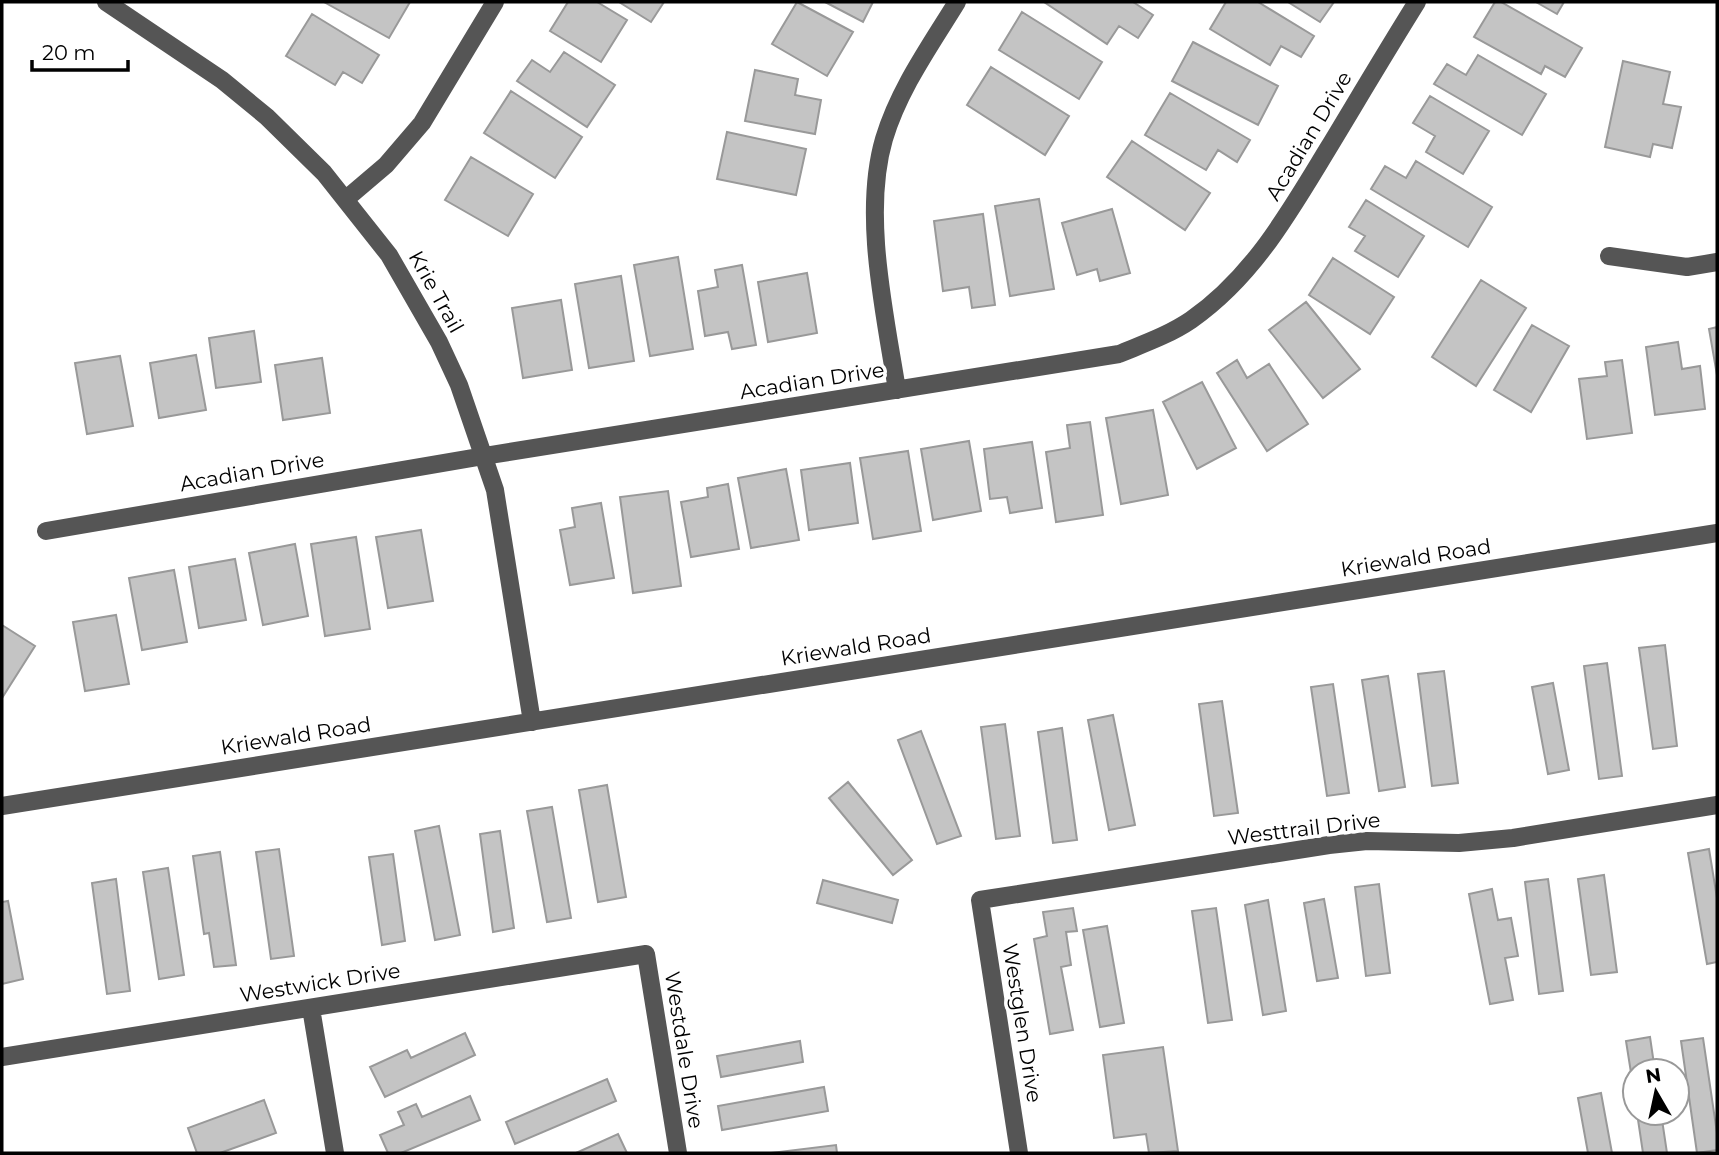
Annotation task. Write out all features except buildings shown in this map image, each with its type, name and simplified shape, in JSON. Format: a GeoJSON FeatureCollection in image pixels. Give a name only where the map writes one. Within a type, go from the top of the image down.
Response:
{"type":"FeatureCollection","features":[{"type":"Feature","properties":{"kind":"street","name":"Krie Trail"},"geometry":{"type":"LineString","coordinates":[[106,2],[222,80],[267,117],[324,173],[389,254],[439,342],[459,385],[495,490],[532,722]]}},
{"type":"Feature","properties":{"kind":"street"},"geometry":{"type":"LineString","coordinates":[[346,199],[386,165],[422,123],[495,2]]}},
{"type":"Feature","properties":{"kind":"street"},"geometry":{"type":"LineString","coordinates":[[897,390],[877,265],[876,184],[884,140],[902,92],[957,2]]}},
{"type":"Feature","properties":{"kind":"street","name":"Acadian Drive"},"geometry":{"type":"LineString","coordinates":[[46,531],[484,456],[1119,354],[1155,340],[1190,321],[1222,295],[1256,261],[1286,218],[1417,2]]}},
{"type":"Feature","properties":{"kind":"street"},"geometry":{"type":"LineString","coordinates":[[1609,256],[1687,267],[1717,262]]}},
{"type":"Feature","properties":{"kind":"street","name":"Kriewald Road"},"geometry":{"type":"LineString","coordinates":[[2,806],[1717,533]]}},
{"type":"Feature","properties":{"kind":"street","name":"Westtrail Drive"},"geometry":{"type":"LineString","coordinates":[[980,900],[1329,845],[1367,841],[1459,843],[1513,838],[1717,805]]}},
{"type":"Feature","properties":{"kind":"street","name":"Westglen Drive"},"geometry":{"type":"LineString","coordinates":[[980,900],[1019,1153]]}},
{"type":"Feature","properties":{"kind":"street","name":"Westwick Drive"},"geometry":{"type":"LineString","coordinates":[[2,1057],[646,954]]}},
{"type":"Feature","properties":{"kind":"street","name":"Westdale Drive"},"geometry":{"type":"LineString","coordinates":[[646,954],[678,1153]]}},
{"type":"Feature","properties":{"kind":"street"},"geometry":{"type":"LineString","coordinates":[[311,1008],[335,1153]]}}]}
